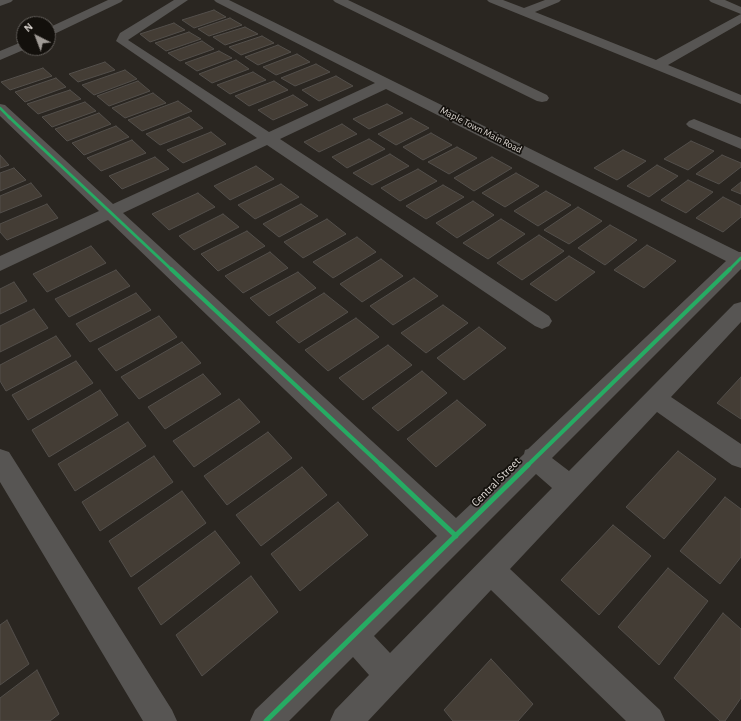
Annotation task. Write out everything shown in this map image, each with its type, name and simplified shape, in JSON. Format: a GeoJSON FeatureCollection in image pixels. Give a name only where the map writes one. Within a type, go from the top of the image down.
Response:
{"type":"FeatureCollection","features":[{"type":"Feature","properties":{"kind":"street"},"geometry":{"type":"LineString","coordinates":[[0,3],[7,0]]}},
{"type":"Feature","properties":{"kind":"street"},"geometry":{"type":"LineString","coordinates":[[56,29],[117,0]]}},
{"type":"Feature","properties":{"kind":"street"},"geometry":{"type":"LineString","coordinates":[[182,0],[124,36],[122,41],[542,321]]}},
{"type":"Feature","properties":{"kind":"street","name":"Maple Town Main Road"},"geometry":{"type":"LineString","coordinates":[[220,0],[740,260]]}},
{"type":"Feature","properties":{"kind":"street"},"geometry":{"type":"LineString","coordinates":[[339,0],[542,98]]}},
{"type":"Feature","properties":{"kind":"street"},"geometry":{"type":"LineString","coordinates":[[352,6],[369,0]]}},
{"type":"Feature","properties":{"kind":"street"},"geometry":{"type":"LineString","coordinates":[[493,0],[741,100]]}},
{"type":"Feature","properties":{"kind":"street"},"geometry":{"type":"LineString","coordinates":[[525,12],[554,0]]}},
{"type":"Feature","properties":{"kind":"street"},"geometry":{"type":"LineString","coordinates":[[715,0],[741,11]]}},
{"type":"Feature","properties":{"kind":"street"},"geometry":{"type":"LineString","coordinates":[[657,65],[741,18]]}},
{"type":"Feature","properties":{"kind":"street"},"geometry":{"type":"LineString","coordinates":[[0,56],[16,48]]}},
{"type":"Feature","properties":{"kind":"street"},"geometry":{"type":"LineString","coordinates":[[0,264],[387,83]]}},
{"type":"Feature","properties":{"kind":"street"},"geometry":{"type":"LineString","coordinates":[[0,108],[110,213],[456,536]]}},
{"type":"Feature","properties":{"kind":"street"},"geometry":{"type":"LineString","coordinates":[[694,124],[741,144]]}},
{"type":"Feature","properties":{"kind":"street","name":"Central Street"},"geometry":{"type":"LineString","coordinates":[[266,721],[534,458],[740,260]]}},
{"type":"Feature","properties":{"kind":"street"},"geometry":{"type":"LineString","coordinates":[[346,721],[741,309]]}},
{"type":"Feature","properties":{"kind":"street"},"geometry":{"type":"LineString","coordinates":[[655,399],[741,457]]}},
{"type":"Feature","properties":{"kind":"street"},"geometry":{"type":"LineString","coordinates":[[534,458],[570,487]]}},
{"type":"Feature","properties":{"kind":"street"},"geometry":{"type":"LineString","coordinates":[[0,460],[161,721]]}},
{"type":"Feature","properties":{"kind":"street"},"geometry":{"type":"LineString","coordinates":[[490,570],[649,721]]}},
{"type":"Feature","properties":{"kind":"street"},"geometry":{"type":"LineString","coordinates":[[354,636],[390,676]]}},
{"type":"Feature","properties":{"kind":"building"},"geometry":{"type":"Polygon","coordinates":[[[214,10],[226,17],[194,28],[182,20],[214,10]]]}},
{"type":"Feature","properties":{"kind":"building"},"geometry":{"type":"Polygon","coordinates":[[[230,18],[242,25],[209,36],[198,29],[230,18]]]}},
{"type":"Feature","properties":{"kind":"building"},"geometry":{"type":"Polygon","coordinates":[[[174,23],[185,30],[150,42],[140,34],[174,23]]]}},
{"type":"Feature","properties":{"kind":"building"},"geometry":{"type":"Polygon","coordinates":[[[245,27],[258,34],[225,45],[213,37],[245,27]]]}},
{"type":"Feature","properties":{"kind":"building"},"geometry":{"type":"Polygon","coordinates":[[[189,32],[201,39],[166,51],[155,43],[189,32]]]}},
{"type":"Feature","properties":{"kind":"building"},"geometry":{"type":"Polygon","coordinates":[[[262,36],[274,43],[241,55],[229,47],[262,36]]]}},
{"type":"Feature","properties":{"kind":"building"},"geometry":{"type":"Polygon","coordinates":[[[202,41],[214,49],[180,61],[168,53],[202,41]]]}},
{"type":"Feature","properties":{"kind":"building"},"geometry":{"type":"Polygon","coordinates":[[[278,45],[291,52],[258,65],[245,57],[278,45]]]}},
{"type":"Feature","properties":{"kind":"building"},"geometry":{"type":"Polygon","coordinates":[[[219,51],[232,58],[197,71],[185,63],[219,51]]]}},
{"type":"Feature","properties":{"kind":"building"},"geometry":{"type":"Polygon","coordinates":[[[297,54],[310,62],[276,75],[263,67],[297,54]]]}},
{"type":"Feature","properties":{"kind":"building"},"geometry":{"type":"Polygon","coordinates":[[[236,60],[249,69],[212,83],[199,74],[236,60]]]}},
{"type":"Feature","properties":{"kind":"building"},"geometry":{"type":"Polygon","coordinates":[[[105,62],[115,70],[78,82],[69,74],[105,62]]]}},
{"type":"Feature","properties":{"kind":"building"},"geometry":{"type":"Polygon","coordinates":[[[316,64],[330,72],[295,86],[281,78],[316,64]]]}},
{"type":"Feature","properties":{"kind":"building"},"geometry":{"type":"Polygon","coordinates":[[[43,68],[52,76],[10,90],[1,82],[43,68]]]}},
{"type":"Feature","properties":{"kind":"building"},"geometry":{"type":"Polygon","coordinates":[[[125,70],[137,79],[94,95],[82,85],[125,70]]]}},
{"type":"Feature","properties":{"kind":"building"},"geometry":{"type":"Polygon","coordinates":[[[253,72],[266,80],[230,94],[217,85],[253,72]]]}},
{"type":"Feature","properties":{"kind":"building"},"geometry":{"type":"Polygon","coordinates":[[[336,76],[353,86],[319,101],[302,90],[336,76]]]}},
{"type":"Feature","properties":{"kind":"building"},"geometry":{"type":"Polygon","coordinates":[[[56,78],[66,87],[25,102],[15,92],[56,78]]]}},
{"type":"Feature","properties":{"kind":"building"},"geometry":{"type":"Polygon","coordinates":[[[138,81],[150,91],[109,106],[97,96],[138,81]]]}},
{"type":"Feature","properties":{"kind":"building"},"geometry":{"type":"Polygon","coordinates":[[[274,81],[288,90],[249,106],[235,96],[274,81]]]}},
{"type":"Feature","properties":{"kind":"building"},"geometry":{"type":"Polygon","coordinates":[[[70,90],[81,99],[38,114],[27,104],[70,90]]]}},
{"type":"Feature","properties":{"kind":"building"},"geometry":{"type":"Polygon","coordinates":[[[153,93],[166,103],[125,118],[112,108],[153,93]]]}},
{"type":"Feature","properties":{"kind":"building"},"geometry":{"type":"Polygon","coordinates":[[[293,95],[308,105],[273,120],[258,110],[293,95]]]}},
{"type":"Feature","properties":{"kind":"building"},"geometry":{"type":"Polygon","coordinates":[[[178,101],[192,111],[142,131],[128,120],[178,101]]]}},
{"type":"Feature","properties":{"kind":"building"},"geometry":{"type":"Polygon","coordinates":[[[85,102],[96,111],[52,127],[42,117],[85,102]]]}},
{"type":"Feature","properties":{"kind":"building"},"geometry":{"type":"Polygon","coordinates":[[[387,104],[403,113],[369,129],[353,119],[387,104]]]}},
{"type":"Feature","properties":{"kind":"building"},"geometry":{"type":"Polygon","coordinates":[[[99,113],[111,124],[67,141],[55,129],[99,113]]]}},
{"type":"Feature","properties":{"kind":"building"},"geometry":{"type":"Polygon","coordinates":[[[189,117],[203,128],[160,145],[146,134],[189,117]]]}},
{"type":"Feature","properties":{"kind":"building"},"geometry":{"type":"Polygon","coordinates":[[[411,118],[429,128],[396,145],[378,134],[411,118]]]}},
{"type":"Feature","properties":{"kind":"building"},"geometry":{"type":"Polygon","coordinates":[[[342,124],[357,134],[319,152],[304,142],[342,124]]]}},
{"type":"Feature","properties":{"kind":"building"},"geometry":{"type":"Polygon","coordinates":[[[116,126],[129,137],[84,155],[72,143],[116,126]]]}},
{"type":"Feature","properties":{"kind":"building"},"geometry":{"type":"Polygon","coordinates":[[[211,132],[226,144],[183,163],[167,150],[211,132]]]}},
{"type":"Feature","properties":{"kind":"building"},"geometry":{"type":"Polygon","coordinates":[[[431,133],[452,145],[423,160],[403,147],[431,133]]]}},
{"type":"Feature","properties":{"kind":"building"},"geometry":{"type":"Polygon","coordinates":[[[369,139],[385,149],[347,168],[332,157],[369,139]]]}},
{"type":"Feature","properties":{"kind":"building"},"geometry":{"type":"Polygon","coordinates":[[[132,140],[146,153],[101,171],[87,158],[132,140]]]}},
{"type":"Feature","properties":{"kind":"building"},"geometry":{"type":"Polygon","coordinates":[[[691,141],[714,151],[688,170],[664,159],[691,141]]]}},
{"type":"Feature","properties":{"kind":"building"},"geometry":{"type":"Polygon","coordinates":[[[457,147],[477,158],[449,174],[428,162],[457,147]]]}},
{"type":"Feature","properties":{"kind":"building"},"geometry":{"type":"Polygon","coordinates":[[[623,150],[646,161],[617,180],[594,168],[623,150]]]}},
{"type":"Feature","properties":{"kind":"building"},"geometry":{"type":"Polygon","coordinates":[[[390,154],[409,166],[372,185],[353,173],[390,154]]]}},
{"type":"Feature","properties":{"kind":"building"},"geometry":{"type":"Polygon","coordinates":[[[0,155],[9,165],[0,168],[0,155]]]}},
{"type":"Feature","properties":{"kind":"building"},"geometry":{"type":"Polygon","coordinates":[[[722,155],[741,163],[741,167],[719,184],[696,174],[722,155]]]}},
{"type":"Feature","properties":{"kind":"building"},"geometry":{"type":"Polygon","coordinates":[[[155,157],[169,169],[122,189],[109,176],[155,157]]]}},
{"type":"Feature","properties":{"kind":"building"},"geometry":{"type":"Polygon","coordinates":[[[492,157],[512,168],[474,191],[454,178],[492,157]]]}},
{"type":"Feature","properties":{"kind":"building"},"geometry":{"type":"Polygon","coordinates":[[[657,165],[678,176],[649,197],[627,186],[657,165]]]}},
{"type":"Feature","properties":{"kind":"building"},"geometry":{"type":"Polygon","coordinates":[[[256,166],[274,179],[230,200],[214,186],[256,166]]]}},
{"type":"Feature","properties":{"kind":"building"},"geometry":{"type":"Polygon","coordinates":[[[14,168],[26,180],[0,191],[0,173],[14,168]]]}},
{"type":"Feature","properties":{"kind":"building"},"geometry":{"type":"Polygon","coordinates":[[[418,169],[437,181],[400,201],[381,188],[418,169]]]}},
{"type":"Feature","properties":{"kind":"building"},"geometry":{"type":"Polygon","coordinates":[[[516,173],[539,186],[505,207],[482,193],[516,173]]]}},
{"type":"Feature","properties":{"kind":"building"},"geometry":{"type":"Polygon","coordinates":[[[688,180],[713,192],[686,213],[661,200],[688,180]]]}},
{"type":"Feature","properties":{"kind":"building"},"geometry":{"type":"Polygon","coordinates":[[[741,182],[741,194],[731,190],[741,182]]]}},
{"type":"Feature","properties":{"kind":"building"},"geometry":{"type":"Polygon","coordinates":[[[31,183],[42,196],[0,213],[0,196],[31,183]]]}},
{"type":"Feature","properties":{"kind":"building"},"geometry":{"type":"Polygon","coordinates":[[[281,184],[299,197],[255,219],[238,205],[281,184]]]}},
{"type":"Feature","properties":{"kind":"building"},"geometry":{"type":"Polygon","coordinates":[[[443,185],[464,197],[426,219],[406,206],[443,185]]]}},
{"type":"Feature","properties":{"kind":"building"},"geometry":{"type":"Polygon","coordinates":[[[546,191],[571,205],[538,226],[514,211],[546,191]]]}},
{"type":"Feature","properties":{"kind":"building"},"geometry":{"type":"Polygon","coordinates":[[[198,193],[215,207],[169,230],[152,214],[198,193]]]}},
{"type":"Feature","properties":{"kind":"building"},"geometry":{"type":"Polygon","coordinates":[[[723,197],[741,206],[741,217],[723,232],[696,218],[723,197]]]}},
{"type":"Feature","properties":{"kind":"building"},"geometry":{"type":"Polygon","coordinates":[[[473,201],[494,215],[457,238],[436,223],[473,201]]]}},
{"type":"Feature","properties":{"kind":"building"},"geometry":{"type":"Polygon","coordinates":[[[47,204],[58,218],[7,240],[0,232],[0,224],[47,204]]]}},
{"type":"Feature","properties":{"kind":"building"},"geometry":{"type":"Polygon","coordinates":[[[301,204],[318,216],[279,237],[263,224],[301,204]]]}},
{"type":"Feature","properties":{"kind":"building"},"geometry":{"type":"Polygon","coordinates":[[[578,207],[602,221],[569,244],[544,230],[578,207]]]}},
{"type":"Feature","properties":{"kind":"building"},"geometry":{"type":"Polygon","coordinates":[[[223,214],[239,227],[194,250],[179,236],[223,214]]]}},
{"type":"Feature","properties":{"kind":"building"},"geometry":{"type":"Polygon","coordinates":[[[327,219],[346,234],[303,258],[284,242],[327,219]]]}},
{"type":"Feature","properties":{"kind":"building"},"geometry":{"type":"Polygon","coordinates":[[[501,219],[525,234],[488,259],[463,243],[501,219]]]}},
{"type":"Feature","properties":{"kind":"building"},"geometry":{"type":"Polygon","coordinates":[[[610,225],[637,240],[605,265],[578,248],[610,225]]]}},
{"type":"Feature","properties":{"kind":"building"},"geometry":{"type":"Polygon","coordinates":[[[247,231],[265,246],[218,271],[201,254],[247,231]]]}},
{"type":"Feature","properties":{"kind":"building"},"geometry":{"type":"Polygon","coordinates":[[[539,235],[564,251],[522,280],[497,263],[539,235]]]}},
{"type":"Feature","properties":{"kind":"building"},"geometry":{"type":"Polygon","coordinates":[[[357,237],[376,252],[333,278],[313,262],[357,237]]]}},
{"type":"Feature","properties":{"kind":"building"},"geometry":{"type":"Polygon","coordinates":[[[647,245],[676,261],[644,288],[614,270],[647,245]]]}},
{"type":"Feature","properties":{"kind":"building"},"geometry":{"type":"Polygon","coordinates":[[[91,246],[106,263],[47,292],[33,274],[91,246]]]}},
{"type":"Feature","properties":{"kind":"building"},"geometry":{"type":"Polygon","coordinates":[[[270,252],[288,268],[243,293],[225,276],[270,252]]]}},
{"type":"Feature","properties":{"kind":"building"},"geometry":{"type":"Polygon","coordinates":[[[569,256],[595,272],[556,301],[530,284],[569,256]]]}},
{"type":"Feature","properties":{"kind":"building"},"geometry":{"type":"Polygon","coordinates":[[[381,259],[403,276],[362,302],[340,284],[381,259]]]}},
{"type":"Feature","properties":{"kind":"building"},"geometry":{"type":"Polygon","coordinates":[[[116,270],[130,286],[69,317],[55,299],[116,270]]]}},
{"type":"Feature","properties":{"kind":"building"},"geometry":{"type":"Polygon","coordinates":[[[298,272],[316,288],[269,316],[250,298],[298,272]]]}},
{"type":"Feature","properties":{"kind":"building"},"geometry":{"type":"Polygon","coordinates":[[[414,278],[438,296],[393,325],[370,306],[414,278]]]}},
{"type":"Feature","properties":{"kind":"building"},"geometry":{"type":"Polygon","coordinates":[[[14,282],[27,301],[0,314],[0,289],[14,282]]]}},
{"type":"Feature","properties":{"kind":"building"},"geometry":{"type":"Polygon","coordinates":[[[136,293],[151,310],[90,342],[76,324],[136,293]]]}},
{"type":"Feature","properties":{"kind":"building"},"geometry":{"type":"Polygon","coordinates":[[[324,293],[348,312],[299,343],[276,322],[324,293]]]}},
{"type":"Feature","properties":{"kind":"building"},"geometry":{"type":"Polygon","coordinates":[[[443,305],[468,323],[426,353],[401,333],[443,305]]]}},
{"type":"Feature","properties":{"kind":"building"},"geometry":{"type":"Polygon","coordinates":[[[34,309],[48,328],[0,352],[0,326],[34,309]]]}},
{"type":"Feature","properties":{"kind":"building"},"geometry":{"type":"Polygon","coordinates":[[[159,316],[177,337],[116,371],[98,349],[159,316]]]}},
{"type":"Feature","properties":{"kind":"building"},"geometry":{"type":"Polygon","coordinates":[[[356,318],[379,337],[328,371],[305,350],[356,318]]]}},
{"type":"Feature","properties":{"kind":"building"},"geometry":{"type":"Polygon","coordinates":[[[479,327],[506,348],[464,380],[437,358],[479,327]]]}},
{"type":"Feature","properties":{"kind":"building"},"geometry":{"type":"Polygon","coordinates":[[[56,336],[71,356],[6,391],[0,381],[0,365],[56,336]]]}},
{"type":"Feature","properties":{"kind":"building"},"geometry":{"type":"Polygon","coordinates":[[[182,342],[201,363],[139,399],[121,377],[182,342]]]}},
{"type":"Feature","properties":{"kind":"building"},"geometry":{"type":"Polygon","coordinates":[[[388,345],[412,365],[363,400],[339,378],[388,345]]]}},
{"type":"Feature","properties":{"kind":"building"},"geometry":{"type":"Polygon","coordinates":[[[76,361],[93,383],[28,420],[12,395],[76,361]]]}},
{"type":"Feature","properties":{"kind":"building"},"geometry":{"type":"Polygon","coordinates":[[[422,371],[447,393],[398,431],[372,408],[422,371]]]}},
{"type":"Feature","properties":{"kind":"building"},"geometry":{"type":"Polygon","coordinates":[[[203,374],[221,394],[165,429],[148,407],[203,374]]]}},
{"type":"Feature","properties":{"kind":"building"},"geometry":{"type":"Polygon","coordinates":[[[741,377],[741,419],[717,403],[741,377]]]}},
{"type":"Feature","properties":{"kind":"building"},"geometry":{"type":"Polygon","coordinates":[[[100,390],[118,415],[49,457],[32,430],[100,390]]]}},
{"type":"Feature","properties":{"kind":"building"},"geometry":{"type":"Polygon","coordinates":[[[239,399],[260,422],[194,467],[173,441],[239,399]]]}},
{"type":"Feature","properties":{"kind":"building"},"geometry":{"type":"Polygon","coordinates":[[[457,400],[486,425],[436,467],[407,439],[457,400]]]}},
{"type":"Feature","properties":{"kind":"building"},"geometry":{"type":"Polygon","coordinates":[[[128,422],[146,446],[75,491],[58,464],[128,422]]]}},
{"type":"Feature","properties":{"kind":"building"},"geometry":{"type":"Polygon","coordinates":[[[268,432],[292,458],[227,505],[204,476],[268,432]]]}},
{"type":"Feature","properties":{"kind":"building"},"geometry":{"type":"Polygon","coordinates":[[[678,451],[716,479],[664,539],[626,507],[678,451]]]}},
{"type":"Feature","properties":{"kind":"building"},"geometry":{"type":"Polygon","coordinates":[[[154,456],[173,482],[100,531],[82,502],[154,456]]]}},
{"type":"Feature","properties":{"kind":"building"},"geometry":{"type":"Polygon","coordinates":[[[302,467],[327,495],[261,546],[236,515],[302,467]]]}},
{"type":"Feature","properties":{"kind":"building"},"geometry":{"type":"Polygon","coordinates":[[[182,491],[206,523],[131,577],[109,541],[182,491]]]}},
{"type":"Feature","properties":{"kind":"building"},"geometry":{"type":"Polygon","coordinates":[[[725,497],[741,509],[741,557],[720,584],[680,551],[725,497]]]}},
{"type":"Feature","properties":{"kind":"building"},"geometry":{"type":"Polygon","coordinates":[[[338,502],[368,535],[300,591],[271,554],[338,502]]]}},
{"type":"Feature","properties":{"kind":"building"},"geometry":{"type":"Polygon","coordinates":[[[613,525],[651,556],[599,615],[561,580],[613,525]]]}},
{"type":"Feature","properties":{"kind":"building"},"geometry":{"type":"Polygon","coordinates":[[[215,531],[240,563],[161,625],[138,588],[215,531]]]}},
{"type":"Feature","properties":{"kind":"building"},"geometry":{"type":"Polygon","coordinates":[[[668,568],[708,601],[659,665],[618,627],[668,568]]]}},
{"type":"Feature","properties":{"kind":"building"},"geometry":{"type":"Polygon","coordinates":[[[251,576],[278,612],[202,676],[176,635],[251,576]]]}},
{"type":"Feature","properties":{"kind":"building"},"geometry":{"type":"Polygon","coordinates":[[[723,613],[741,629],[741,698],[725,721],[720,721],[674,678],[723,613]]]}},
{"type":"Feature","properties":{"kind":"building"},"geometry":{"type":"Polygon","coordinates":[[[7,620],[29,664],[0,685],[0,625],[7,620]]]}},
{"type":"Feature","properties":{"kind":"building"},"geometry":{"type":"Polygon","coordinates":[[[491,659],[533,704],[518,721],[453,721],[444,710],[491,659]]]}},
{"type":"Feature","properties":{"kind":"building"},"geometry":{"type":"Polygon","coordinates":[[[37,670],[59,714],[50,721],[0,721],[0,698],[37,670]]]}},
{"type":"Feature","properties":{"kind":"cycle path"},"geometry":{"type":"LineString","coordinates":[[0,108],[456,536]]}},
{"type":"Feature","properties":{"kind":"cycle path"},"geometry":{"type":"LineString","coordinates":[[266,721],[741,258]]}}]}
